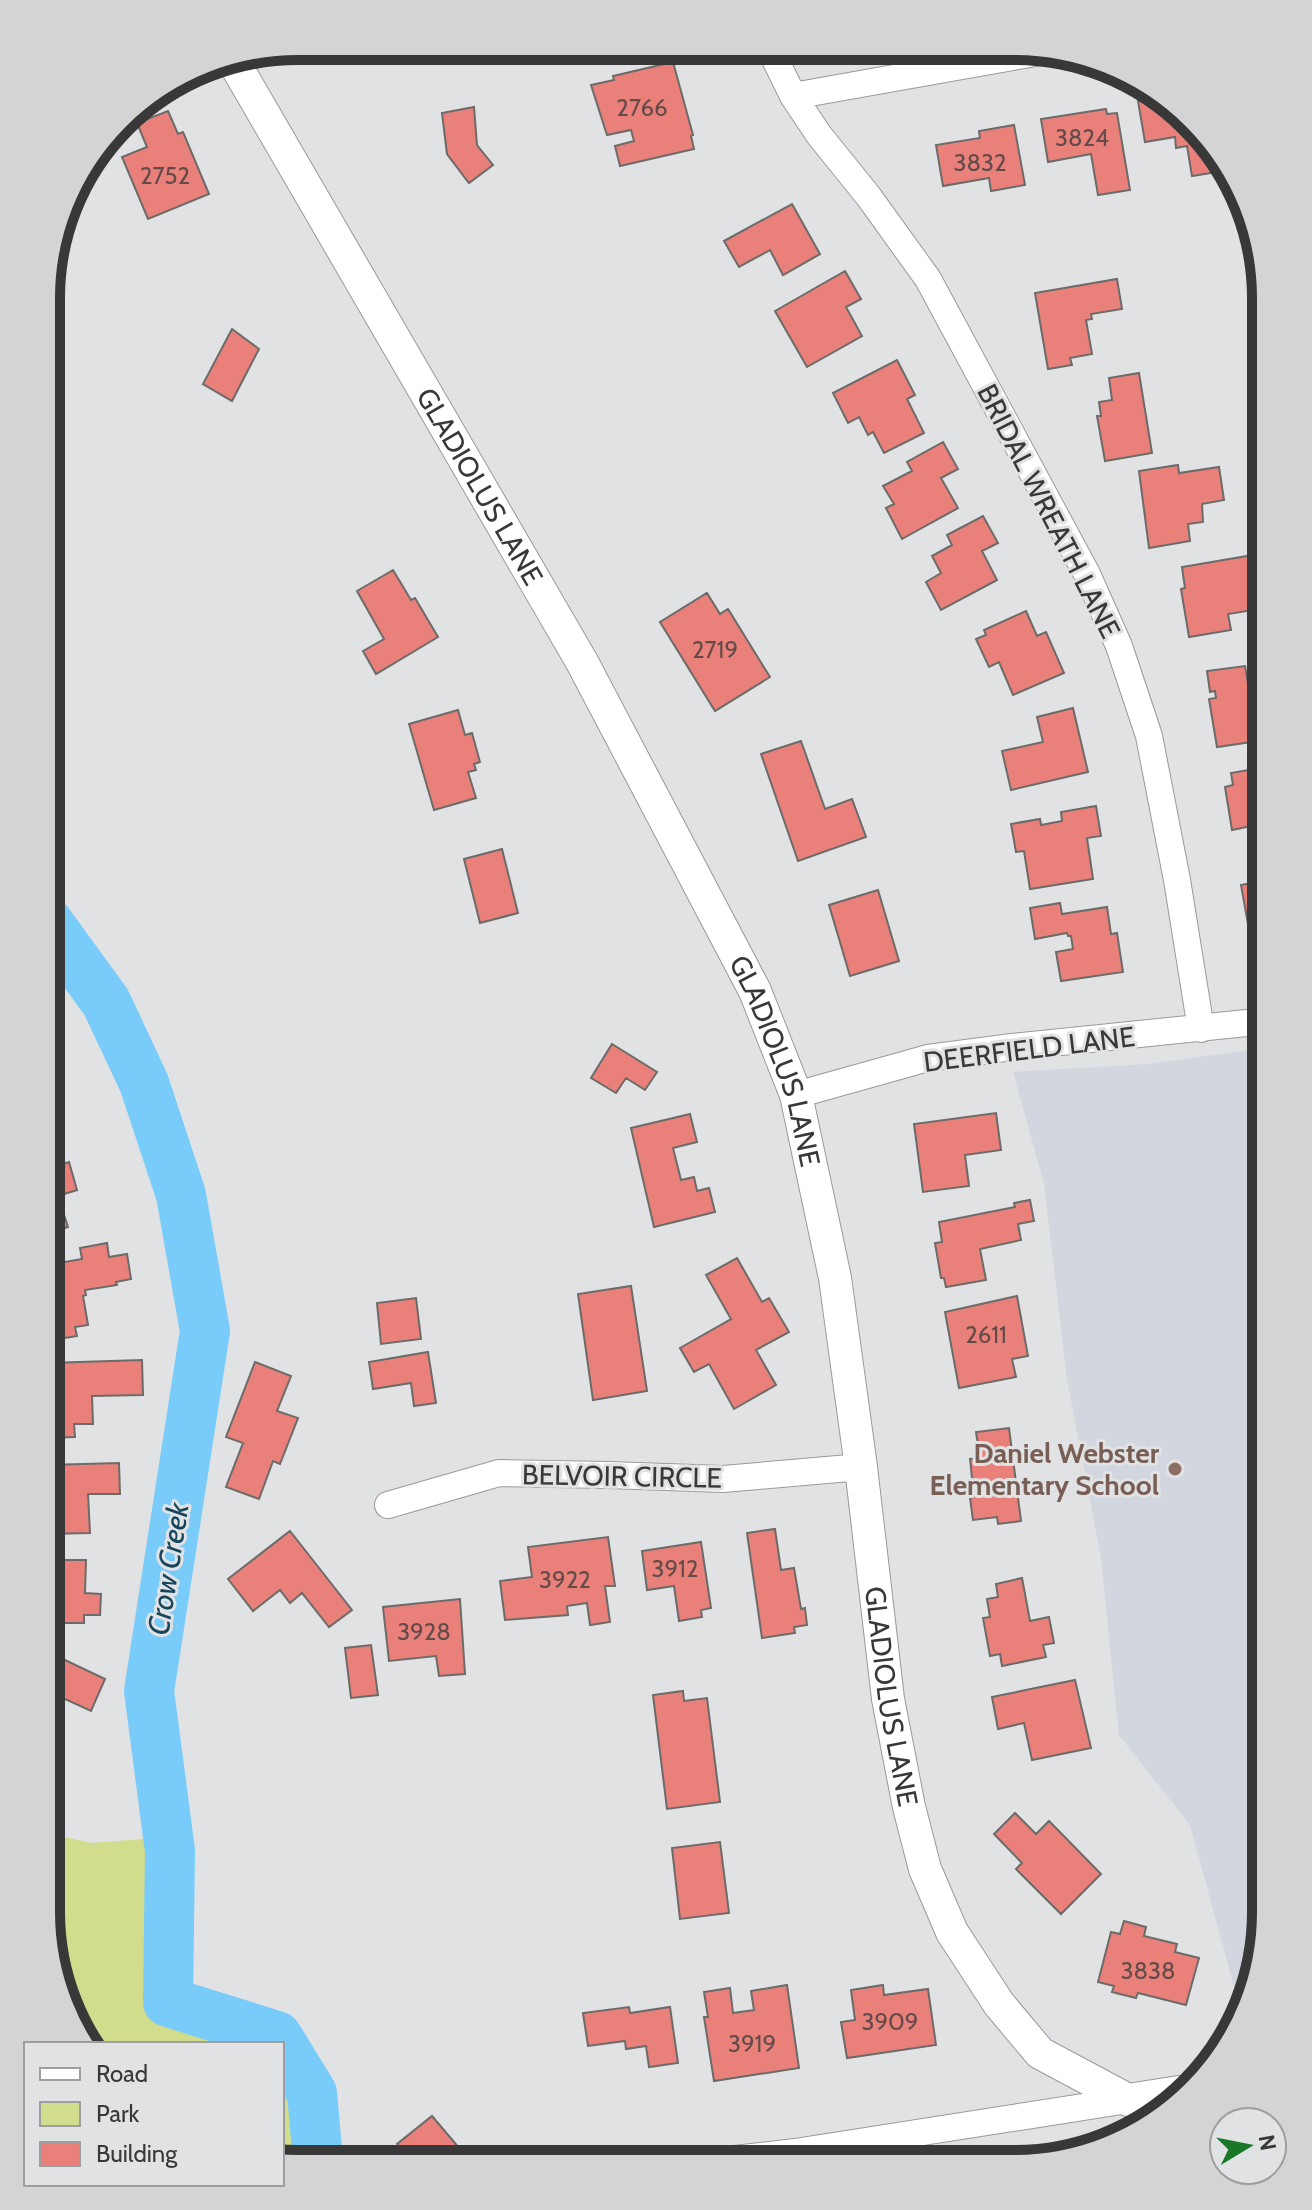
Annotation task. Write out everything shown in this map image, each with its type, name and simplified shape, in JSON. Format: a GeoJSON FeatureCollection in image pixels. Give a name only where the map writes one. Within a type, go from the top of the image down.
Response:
{"type":"FeatureCollection","features":[{"type":"Feature","properties":{"kind":"street","name":"BRIDAL WREATH LANE"},"geometry":{"type":"LineString","coordinates":[[776,60],[793,96],[819,135],[869,197],[928,279],[1087,574],[1119,646],[1149,736],[1177,880],[1201,1029]]}},
{"type":"Feature","properties":{"kind":"street"},"geometry":{"type":"LineString","coordinates":[[793,96],[996,60]]}},
{"type":"Feature","properties":{"kind":"street","name":"GLADIOLUS LANE"},"geometry":{"type":"LineString","coordinates":[[237,68],[582,662],[755,991],[796,1095],[835,1278],[888,1699],[909,1807],[925,1869],[952,1932],[999,2004],[1040,2053],[1128,2100]]}},
{"type":"Feature","properties":{"kind":"street","name":"DEERFIELD LANE"},"geometry":{"type":"LineString","coordinates":[[796,1095],[928,1058],[1252,1023]]}},
{"type":"Feature","properties":{"kind":"street","name":"BELVOIR CIRCLE"},"geometry":{"type":"LineString","coordinates":[[388,1505],[499,1473],[723,1479],[861,1467]]}},
{"type":"Feature","properties":{"kind":"street"},"geometry":{"type":"LineString","coordinates":[[842,2150],[1167,2094]]}},
{"type":"Feature","properties":{"kind":"shaded area","name":"Daniel Webster Elementary School"},"geometry":{"type":"Polygon","coordinates":[[[1252,1050],[1251,1927],[1247,1958],[1236,1995],[1190,1825],[1119,1735],[1101,1558],[1067,1379],[1044,1184],[1013,1072],[1148,1064],[1252,1050]]]}},
{"type":"Feature","properties":{"kind":"green space"},"geometry":{"type":"Polygon","coordinates":[[[60,1836],[92,1843],[154,1838],[177,2000],[303,2032],[338,2150],[284,2149],[284,2042],[99,2042],[78,2003],[65,1958],[60,1912],[60,1836]]]}},
{"type":"Feature","properties":{"kind":"building"},"geometry":{"type":"Polygon","coordinates":[[[673,62],[694,149],[620,166],[615,146],[634,141],[631,130],[607,135],[591,85],[614,80],[613,76],[673,62]]]}},
{"type":"Feature","properties":{"kind":"building"},"geometry":{"type":"Polygon","coordinates":[[[1145,100],[1159,109],[1182,130],[1216,172],[1192,176],[1187,146],[1176,148],[1175,137],[1145,142],[1138,101],[1145,100]]]}},
{"type":"Feature","properties":{"kind":"building"},"geometry":{"type":"Polygon","coordinates":[[[474,107],[477,145],[493,165],[469,183],[447,154],[442,113],[474,107]]]}},
{"type":"Feature","properties":{"kind":"building"},"geometry":{"type":"Polygon","coordinates":[[[1106,109],[1107,114],[1117,113],[1130,190],[1098,195],[1091,154],[1048,162],[1041,119],[1106,109]]]}},
{"type":"Feature","properties":{"kind":"building"},"geometry":{"type":"Polygon","coordinates":[[[168,111],[178,134],[183,132],[209,194],[148,219],[122,157],[147,147],[137,123],[168,111]]]}},
{"type":"Feature","properties":{"kind":"building"},"geometry":{"type":"Polygon","coordinates":[[[1014,125],[1025,185],[991,191],[989,178],[943,186],[936,145],[980,138],[979,131],[1014,125]]]}},
{"type":"Feature","properties":{"kind":"building"},"geometry":{"type":"Polygon","coordinates":[[[792,204],[820,254],[783,275],[770,250],[739,267],[724,241],[792,204]]]}},
{"type":"Feature","properties":{"kind":"building"},"geometry":{"type":"Polygon","coordinates":[[[845,271],[861,299],[846,307],[862,336],[807,367],[775,311],[845,271]]]}},
{"type":"Feature","properties":{"kind":"building"},"geometry":{"type":"Polygon","coordinates":[[[1117,279],[1122,309],[1091,314],[1092,319],[1086,320],[1092,354],[1070,358],[1072,365],[1048,369],[1035,293],[1117,279]]]}},
{"type":"Feature","properties":{"kind":"building"},"geometry":{"type":"Polygon","coordinates":[[[232,329],[259,349],[232,401],[203,384],[232,329]]]}},
{"type":"Feature","properties":{"kind":"building"},"geometry":{"type":"Polygon","coordinates":[[[897,360],[915,395],[907,399],[924,433],[884,453],[873,432],[868,435],[859,417],[848,423],[833,393],[897,360]]]}},
{"type":"Feature","properties":{"kind":"building"},"geometry":{"type":"Polygon","coordinates":[[[1139,373],[1152,453],[1105,461],[1097,416],[1101,416],[1099,402],[1112,400],[1109,378],[1139,373]]]}},
{"type":"Feature","properties":{"kind":"building"},"geometry":{"type":"Polygon","coordinates":[[[943,442],[958,469],[941,478],[958,508],[902,539],[886,508],[894,504],[883,486],[912,471],[907,462],[943,442]]]}},
{"type":"Feature","properties":{"kind":"building"},"geometry":{"type":"Polygon","coordinates":[[[1178,465],[1179,473],[1219,467],[1224,500],[1202,504],[1203,522],[1188,524],[1190,541],[1149,548],[1139,471],[1178,465]]]}},
{"type":"Feature","properties":{"kind":"building"},"geometry":{"type":"Polygon","coordinates":[[[983,516],[998,543],[982,551],[997,580],[941,610],[926,582],[941,573],[932,556],[952,545],[947,535],[983,516]]]}},
{"type":"Feature","properties":{"kind":"building"},"geometry":{"type":"Polygon","coordinates":[[[1252,555],[1252,610],[1228,614],[1231,630],[1189,637],[1181,589],[1185,588],[1182,567],[1252,555]]]}},
{"type":"Feature","properties":{"kind":"building"},"geometry":{"type":"Polygon","coordinates":[[[393,570],[411,600],[415,598],[438,637],[376,674],[363,651],[384,639],[357,591],[393,570]]]}},
{"type":"Feature","properties":{"kind":"building"},"geometry":{"type":"Polygon","coordinates":[[[707,593],[720,614],[728,609],[770,677],[715,711],[660,622],[707,593]]]}},
{"type":"Feature","properties":{"kind":"building"},"geometry":{"type":"Polygon","coordinates":[[[1026,611],[1037,636],[1046,632],[1064,673],[1013,695],[999,662],[989,667],[976,639],[986,635],[984,630],[1026,611]]]}},
{"type":"Feature","properties":{"kind":"building"},"geometry":{"type":"Polygon","coordinates":[[[1245,666],[1248,684],[1252,683],[1252,742],[1217,747],[1209,699],[1216,698],[1215,691],[1210,692],[1207,671],[1245,666]]]}},
{"type":"Feature","properties":{"kind":"building"},"geometry":{"type":"Polygon","coordinates":[[[1073,708],[1088,772],[1011,790],[1002,751],[1043,742],[1037,717],[1073,708]]]}},
{"type":"Feature","properties":{"kind":"building"},"geometry":{"type":"Polygon","coordinates":[[[458,710],[465,735],[472,733],[480,762],[474,764],[476,770],[468,772],[476,798],[434,810],[409,724],[458,710]]]}},
{"type":"Feature","properties":{"kind":"building"},"geometry":{"type":"Polygon","coordinates":[[[801,741],[825,809],[852,799],[866,837],[798,861],[761,754],[801,741]]]}},
{"type":"Feature","properties":{"kind":"building"},"geometry":{"type":"Polygon","coordinates":[[[1252,769],[1252,826],[1232,830],[1225,787],[1233,785],[1231,773],[1252,769]]]}},
{"type":"Feature","properties":{"kind":"building"},"geometry":{"type":"Polygon","coordinates":[[[1096,806],[1101,836],[1087,838],[1093,879],[1030,889],[1024,851],[1016,852],[1011,824],[1040,819],[1041,825],[1062,821],[1061,812],[1096,806]]]}},
{"type":"Feature","properties":{"kind":"building"},"geometry":{"type":"Polygon","coordinates":[[[502,849],[518,913],[480,923],[464,859],[502,849]]]}},
{"type":"Feature","properties":{"kind":"building"},"geometry":{"type":"Polygon","coordinates":[[[1252,883],[1252,944],[1241,885],[1252,883]]]}},
{"type":"Feature","properties":{"kind":"building"},"geometry":{"type":"Polygon","coordinates":[[[878,890],[899,961],[850,976],[829,905],[878,890]]]}},
{"type":"Feature","properties":{"kind":"building"},"geometry":{"type":"Polygon","coordinates":[[[1060,903],[1062,914],[1107,907],[1111,934],[1117,933],[1123,972],[1061,981],[1056,952],[1073,949],[1071,936],[1067,933],[1035,939],[1030,908],[1060,903]]]}},
{"type":"Feature","properties":{"kind":"building"},"geometry":{"type":"Polygon","coordinates":[[[612,1044],[657,1072],[645,1090],[626,1078],[616,1093],[591,1078],[612,1044]]]}},
{"type":"Feature","properties":{"kind":"building"},"geometry":{"type":"Polygon","coordinates":[[[996,1113],[1001,1150],[965,1155],[969,1186],[923,1192],[914,1124],[996,1113]]]}},
{"type":"Feature","properties":{"kind":"building"},"geometry":{"type":"Polygon","coordinates":[[[690,1114],[697,1142],[673,1148],[681,1180],[694,1177],[697,1191],[709,1188],[715,1212],[654,1227],[631,1128],[690,1114]]]}},
{"type":"Feature","properties":{"kind":"building"},"geometry":{"type":"Polygon","coordinates":[[[69,1162],[77,1190],[60,1195],[60,1165],[69,1162]]]}},
{"type":"Feature","properties":{"kind":"building"},"geometry":{"type":"Polygon","coordinates":[[[1030,1200],[1034,1221],[1018,1224],[1021,1240],[980,1249],[986,1280],[946,1287],[944,1278],[941,1278],[935,1243],[942,1242],[939,1222],[1015,1207],[1014,1203],[1030,1200]]]}},
{"type":"Feature","properties":{"kind":"building"},"geometry":{"type":"Polygon","coordinates":[[[60,1202],[68,1227],[60,1230],[60,1202]]]}},
{"type":"Feature","properties":{"kind":"building"},"geometry":{"type":"Polygon","coordinates":[[[107,1243],[109,1257],[127,1254],[131,1279],[116,1282],[117,1285],[85,1290],[86,1295],[83,1296],[88,1325],[75,1327],[77,1336],[60,1339],[60,1263],[82,1259],[80,1248],[107,1243]]]}},
{"type":"Feature","properties":{"kind":"building"},"geometry":{"type":"Polygon","coordinates":[[[737,1258],[762,1302],[769,1298],[789,1332],[756,1350],[776,1385],[734,1409],[709,1364],[694,1372],[680,1348],[731,1319],[706,1275],[737,1258]]]}},
{"type":"Feature","properties":{"kind":"building"},"geometry":{"type":"Polygon","coordinates":[[[631,1286],[647,1391],[593,1400],[578,1294],[631,1286]]]}},
{"type":"Feature","properties":{"kind":"building"},"geometry":{"type":"Polygon","coordinates":[[[1017,1296],[1028,1356],[1012,1359],[1016,1377],[959,1388],[945,1312],[1017,1296]]]}},
{"type":"Feature","properties":{"kind":"building"},"geometry":{"type":"Polygon","coordinates":[[[416,1298],[421,1339],[381,1344],[377,1303],[416,1298]]]}},
{"type":"Feature","properties":{"kind":"building"},"geometry":{"type":"Polygon","coordinates":[[[428,1352],[436,1403],[414,1406],[411,1383],[373,1389],[369,1362],[428,1352]]]}},
{"type":"Feature","properties":{"kind":"building"},"geometry":{"type":"Polygon","coordinates":[[[142,1360],[143,1395],[92,1396],[93,1424],[74,1424],[75,1437],[60,1438],[60,1363],[142,1360]]]}},
{"type":"Feature","properties":{"kind":"building"},"geometry":{"type":"Polygon","coordinates":[[[255,1362],[291,1376],[277,1411],[298,1418],[280,1464],[273,1461],[259,1499],[226,1487],[243,1443],[226,1437],[255,1362]]]}},
{"type":"Feature","properties":{"kind":"building"},"geometry":{"type":"Polygon","coordinates":[[[1009,1428],[1021,1521],[998,1524],[997,1517],[973,1520],[970,1459],[980,1458],[976,1432],[1009,1428]]]}},
{"type":"Feature","properties":{"kind":"building"},"geometry":{"type":"Polygon","coordinates":[[[119,1463],[120,1494],[88,1494],[90,1533],[60,1534],[60,1465],[119,1463]]]}},
{"type":"Feature","properties":{"kind":"building"},"geometry":{"type":"Polygon","coordinates":[[[775,1529],[781,1570],[794,1568],[807,1625],[794,1627],[795,1633],[762,1638],[747,1533],[775,1529]]]}},
{"type":"Feature","properties":{"kind":"building"},"geometry":{"type":"Polygon","coordinates":[[[290,1531],[352,1610],[329,1627],[302,1593],[290,1603],[280,1590],[253,1611],[228,1579],[290,1531]]]}},
{"type":"Feature","properties":{"kind":"building"},"geometry":{"type":"Polygon","coordinates":[[[608,1537],[615,1586],[605,1586],[610,1622],[590,1625],[587,1603],[567,1606],[568,1615],[505,1620],[500,1581],[532,1577],[528,1547],[608,1537]]]}},
{"type":"Feature","properties":{"kind":"building"},"geometry":{"type":"Polygon","coordinates":[[[701,1542],[711,1608],[701,1610],[702,1617],[679,1621],[674,1586],[647,1590],[642,1551],[701,1542]]]}},
{"type":"Feature","properties":{"kind":"building"},"geometry":{"type":"Polygon","coordinates":[[[60,1560],[86,1560],[85,1593],[101,1594],[100,1615],[84,1615],[84,1623],[60,1623],[60,1560]]]}},
{"type":"Feature","properties":{"kind":"building"},"geometry":{"type":"Polygon","coordinates":[[[1022,1578],[1030,1621],[1049,1617],[1054,1643],[1043,1645],[1046,1657],[1002,1666],[1000,1654],[990,1656],[983,1618],[990,1617],[987,1599],[998,1597],[996,1584],[1022,1578]]]}},
{"type":"Feature","properties":{"kind":"building"},"geometry":{"type":"Polygon","coordinates":[[[460,1599],[465,1674],[439,1676],[436,1656],[389,1661],[383,1607],[460,1599]]]}},
{"type":"Feature","properties":{"kind":"building"},"geometry":{"type":"Polygon","coordinates":[[[371,1645],[378,1695],[351,1698],[345,1648],[371,1645]]]}},
{"type":"Feature","properties":{"kind":"building"},"geometry":{"type":"Polygon","coordinates":[[[60,1658],[105,1679],[91,1711],[60,1697],[60,1658]]]}},
{"type":"Feature","properties":{"kind":"building"},"geometry":{"type":"Polygon","coordinates":[[[1075,1680],[1091,1748],[1032,1760],[1024,1723],[998,1729],[992,1697],[1075,1680]]]}},
{"type":"Feature","properties":{"kind":"building"},"geometry":{"type":"Polygon","coordinates":[[[683,1691],[684,1701],[707,1698],[720,1802],[667,1809],[653,1695],[683,1691]]]}},
{"type":"Feature","properties":{"kind":"building"},"geometry":{"type":"Polygon","coordinates":[[[1015,1813],[1036,1834],[1049,1821],[1101,1874],[1061,1914],[1016,1869],[1022,1863],[994,1834],[1015,1813]]]}},
{"type":"Feature","properties":{"kind":"building"},"geometry":{"type":"Polygon","coordinates":[[[720,1842],[729,1913],[680,1919],[672,1848],[720,1842]]]}},
{"type":"Feature","properties":{"kind":"building"},"geometry":{"type":"Polygon","coordinates":[[[1124,1921],[1146,1927],[1144,1936],[1177,1944],[1175,1952],[1199,1958],[1186,2005],[1138,1993],[1136,1998],[1112,1992],[1114,1986],[1098,1982],[1111,1932],[1120,1934],[1124,1921]]]}},
{"type":"Feature","properties":{"kind":"building"},"geometry":{"type":"Polygon","coordinates":[[[787,1985],[799,2068],[714,2081],[704,2017],[708,2017],[704,1992],[730,1988],[733,2013],[754,2010],[751,1991],[787,1985]]]}},
{"type":"Feature","properties":{"kind":"building"},"geometry":{"type":"Polygon","coordinates":[[[883,1985],[884,1995],[928,1989],[936,2045],[847,2058],[841,2022],[855,2020],[851,1990],[883,1985]]]}},
{"type":"Feature","properties":{"kind":"building"},"geometry":{"type":"Polygon","coordinates":[[[629,2007],[630,2013],[670,2007],[678,2063],[649,2067],[646,2046],[626,2049],[625,2041],[588,2046],[583,2013],[629,2007]]]}},
{"type":"Feature","properties":{"kind":"building"},"geometry":{"type":"Polygon","coordinates":[[[432,2116],[461,2150],[402,2150],[397,2144],[432,2116]]]}},
{"type":"Feature","properties":{"kind":"waterway","name":"Crow Creek"},"geometry":{"type":"LineString","coordinates":[[60,939],[106,1002],[144,1083],[181,1195],[205,1331],[149,1691],[170,1851],[168,2002],[277,2036],[281,2042]]}},
{"type":"Feature","properties":{"kind":"waterway","name":"Crow Creek"},"geometry":{"type":"LineString","coordinates":[[284,2047],[312,2093],[317,2150]]}},
{"type":"Feature","properties":{"kind":"place","name":"Daniel Webster Elementary School"},"geometry":{"type":"Point","coordinates":[1175,1469]}}]}
